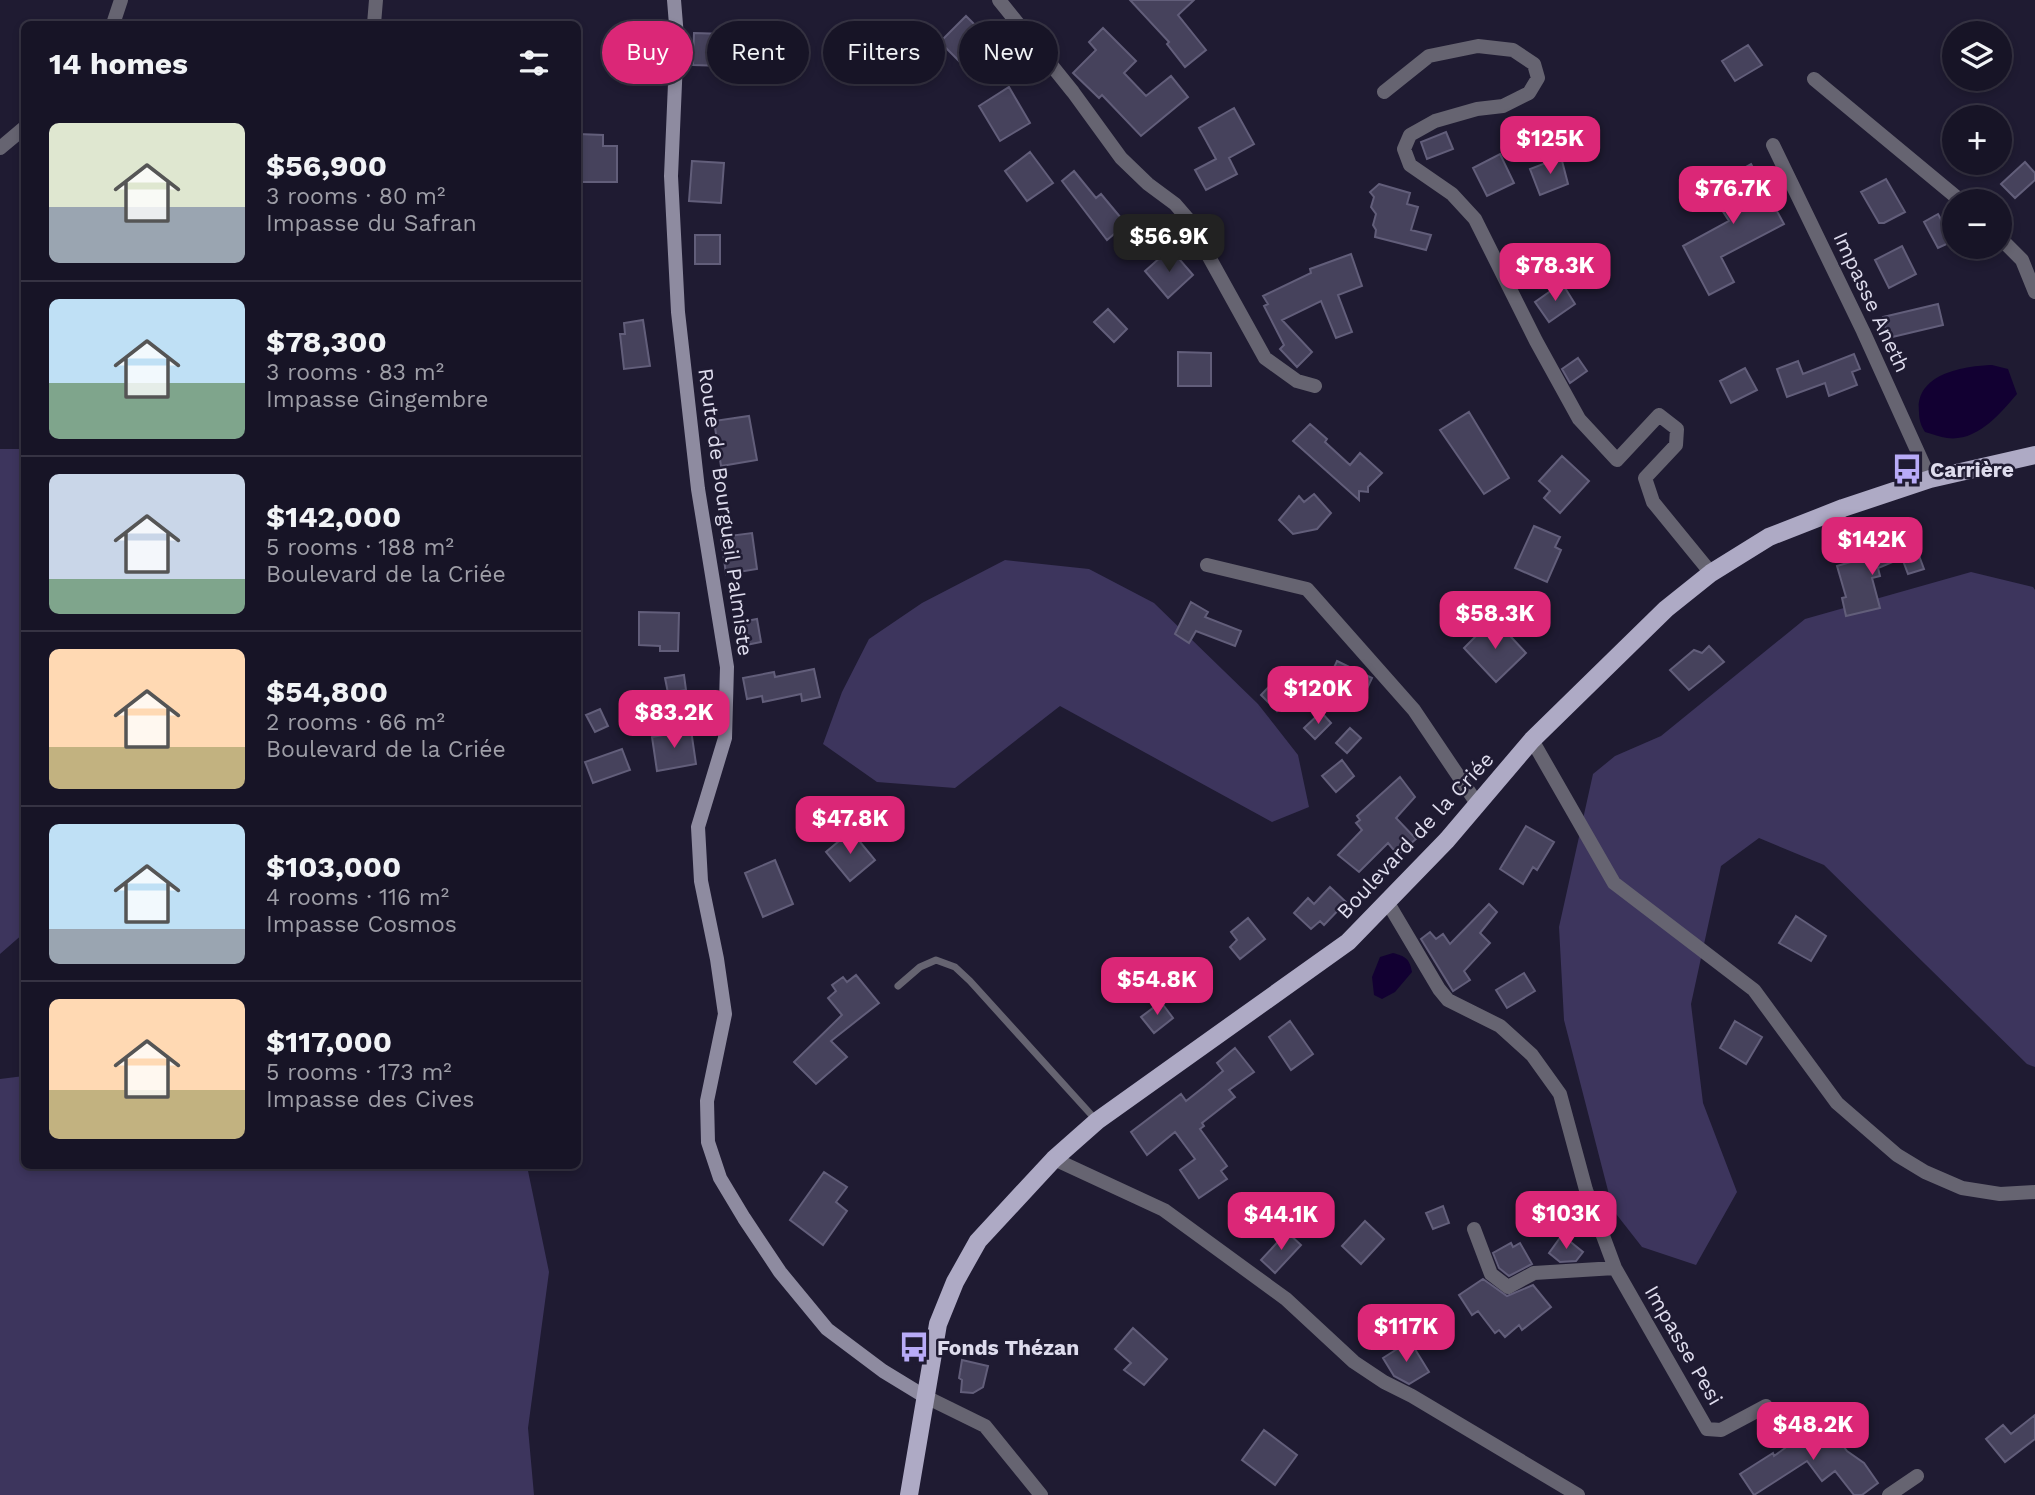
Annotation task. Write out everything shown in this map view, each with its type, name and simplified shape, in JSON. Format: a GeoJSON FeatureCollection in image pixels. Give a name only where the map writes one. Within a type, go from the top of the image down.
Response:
{"type":"FeatureCollection","features":[{"type":"Feature","properties":{"kind":"main road","name":"Boulevard de la Criée"},"geometry":{"type":"LineString","coordinates":[[909,1495],[938,1324],[955,1282],[978,1241],[1054,1159],[1097,1121],[1348,942],[1388,903],[1478,805],[1532,740],[1666,609],[1711,573],[1769,537],[1843,508],[1930,479],[2035,455]]}},
{"type":"Feature","properties":{"kind":"street"},"geometry":{"type":"LineString","coordinates":[[114,21],[121,0]]}},
{"type":"Feature","properties":{"kind":"street"},"geometry":{"type":"LineString","coordinates":[[374,21],[376,0]]}},
{"type":"Feature","properties":{"kind":"street","name":"Route de Bourgueil Palmiste"},"geometry":{"type":"LineString","coordinates":[[674,0],[677,37],[671,176],[678,312],[698,489],[727,667],[725,738],[698,827],[701,881],[725,1014],[707,1101],[708,1142],[720,1178],[744,1218],[780,1272],[827,1329],[924,1396]]}},
{"type":"Feature","properties":{"kind":"street"},"geometry":{"type":"LineString","coordinates":[[999,0],[1073,92],[1121,158],[1148,184],[1175,204],[1188,219],[1265,358],[1297,382],[1315,386]]}},
{"type":"Feature","properties":{"kind":"street"},"geometry":{"type":"LineString","coordinates":[[1384,92],[1429,56],[1478,46],[1513,50],[1534,64],[1538,78],[1530,93],[1503,106],[1477,109],[1435,121],[1410,135],[1404,149],[1410,165],[1452,194],[1475,219],[1536,341],[1579,419],[1617,460],[1659,415],[1677,429],[1676,445],[1644,478],[1653,502],[1711,573]]}},
{"type":"Feature","properties":{"kind":"street"},"geometry":{"type":"LineString","coordinates":[[1814,79],[1947,189]]}},
{"type":"Feature","properties":{"kind":"street"},"geometry":{"type":"LineString","coordinates":[[0,148],[21,130]]}},
{"type":"Feature","properties":{"kind":"street","name":"Impasse Aneth"},"geometry":{"type":"LineString","coordinates":[[1773,145],[1863,331],[1930,479]]}},
{"type":"Feature","properties":{"kind":"street"},"geometry":{"type":"LineString","coordinates":[[2012,250],[2022,260],[2035,292]]}},
{"type":"Feature","properties":{"kind":"street"},"geometry":{"type":"LineString","coordinates":[[1207,565],[1307,589],[1414,710],[1478,805]]}},
{"type":"Feature","properties":{"kind":"street"},"geometry":{"type":"LineString","coordinates":[[1532,740],[1614,883],[1754,990],[1837,1103],[1897,1155],[1924,1172],[1962,1188],[2000,1194],[2035,1192]]}},
{"type":"Feature","properties":{"kind":"street","name":"Impasse Pesi"},"geometry":{"type":"LineString","coordinates":[[1388,903],[1448,1000],[1500,1026],[1532,1055],[1559,1094],[1586,1190],[1615,1268],[1707,1429],[1721,1430],[1766,1406]]}},
{"type":"Feature","properties":{"kind":"street"},"geometry":{"type":"LineString","coordinates":[[1054,1159],[1164,1210],[1286,1299],[1353,1362],[1578,1495]]}},
{"type":"Feature","properties":{"kind":"street"},"geometry":{"type":"LineString","coordinates":[[1474,1229],[1491,1274],[1508,1287],[1534,1273],[1615,1268]]}},
{"type":"Feature","properties":{"kind":"street"},"geometry":{"type":"LineString","coordinates":[[924,1396],[985,1426],[1041,1495]]}},
{"type":"Feature","properties":{"kind":"street"},"geometry":{"type":"LineString","coordinates":[[1889,1495],[1917,1476]]}},
{"type":"Feature","properties":{"kind":"lane"},"geometry":{"type":"LineString","coordinates":[[898,986],[920,967],[936,960],[955,967],[1097,1121]]}},
{"type":"Feature","properties":{"kind":"shaded area"},"geometry":{"type":"Polygon","coordinates":[[[1992,365],[2008,369],[2017,394],[1995,418],[1978,431],[1958,438],[1944,438],[1925,432],[1919,418],[1920,399],[1933,381],[1955,370],[1992,365]]]}},
{"type":"Feature","properties":{"kind":"shaded area"},"geometry":{"type":"Polygon","coordinates":[[[0,449],[21,449],[21,936],[0,954],[0,449]]]}},
{"type":"Feature","properties":{"kind":"shaded area"},"geometry":{"type":"Polygon","coordinates":[[[1005,560],[1089,569],[1154,603],[1258,704],[1298,755],[1309,807],[1272,822],[1060,706],[955,788],[877,782],[823,744],[842,692],[869,639],[922,603],[1005,560]]]}},
{"type":"Feature","properties":{"kind":"shaded area"},"geometry":{"type":"Polygon","coordinates":[[[1971,572],[2033,587],[2035,590],[2035,1067],[2027,1064],[1824,865],[1759,838],[1721,866],[1691,1004],[1703,1103],[1737,1192],[1696,1265],[1642,1247],[1613,1210],[1564,1020],[1559,927],[1593,774],[1615,756],[1661,736],[1805,619],[1971,572]]]}},
{"type":"Feature","properties":{"kind":"shaded area"},"geometry":{"type":"Polygon","coordinates":[[[1393,953],[1406,959],[1412,972],[1395,992],[1382,999],[1374,995],[1372,977],[1380,957],[1393,953]]]}},
{"type":"Feature","properties":{"kind":"shaded area"},"geometry":{"type":"Polygon","coordinates":[[[21,1076],[21,1169],[528,1169],[549,1272],[528,1428],[534,1495],[0,1495],[0,1079],[21,1076]]]}},
{"type":"Feature","properties":{"kind":"building"},"geometry":{"type":"Polygon","coordinates":[[[1130,0],[1194,0],[1178,15],[1206,50],[1185,67],[1167,44],[1169,42],[1130,0]]]}},
{"type":"Feature","properties":{"kind":"building"},"geometry":{"type":"Polygon","coordinates":[[[959,23],[959,61],[945,47],[945,37],[959,23]]]}},
{"type":"Feature","properties":{"kind":"building"},"geometry":{"type":"Polygon","coordinates":[[[1103,28],[1136,61],[1124,73],[1146,96],[1171,76],[1188,97],[1141,136],[1102,95],[1099,98],[1073,73],[1096,50],[1089,42],[1103,28]]]}},
{"type":"Feature","properties":{"kind":"building"},"geometry":{"type":"Polygon","coordinates":[[[694,33],[707,33],[707,65],[693,65],[694,33]]]}},
{"type":"Feature","properties":{"kind":"building"},"geometry":{"type":"Polygon","coordinates":[[[1748,45],[1762,65],[1735,81],[1722,61],[1748,45]]]}},
{"type":"Feature","properties":{"kind":"building"},"geometry":{"type":"Polygon","coordinates":[[[1009,87],[1030,123],[1000,141],[979,106],[1009,87]]]}},
{"type":"Feature","properties":{"kind":"building"},"geometry":{"type":"Polygon","coordinates":[[[1234,108],[1254,144],[1229,158],[1237,174],[1206,190],[1195,170],[1216,159],[1199,128],[1234,108]]]}},
{"type":"Feature","properties":{"kind":"building"},"geometry":{"type":"Polygon","coordinates":[[[1446,132],[1453,149],[1427,159],[1421,142],[1446,132]]]}},
{"type":"Feature","properties":{"kind":"building"},"geometry":{"type":"Polygon","coordinates":[[[581,134],[603,135],[603,146],[617,146],[617,182],[581,182],[581,134]]]}},
{"type":"Feature","properties":{"kind":"building"},"geometry":{"type":"Polygon","coordinates":[[[1030,152],[1053,183],[1027,201],[1005,171],[1030,152]]]}},
{"type":"Feature","properties":{"kind":"building"},"geometry":{"type":"Polygon","coordinates":[[[1500,154],[1514,183],[1487,196],[1473,168],[1500,154]]]}},
{"type":"Feature","properties":{"kind":"building"},"geometry":{"type":"Polygon","coordinates":[[[1561,157],[1568,184],[1540,195],[1530,169],[1561,157]]]}},
{"type":"Feature","properties":{"kind":"building"},"geometry":{"type":"Polygon","coordinates":[[[692,161],[724,163],[721,203],[689,201],[692,161]]]}},
{"type":"Feature","properties":{"kind":"building"},"geometry":{"type":"Polygon","coordinates":[[[2025,162],[2035,173],[2035,180],[2015,198],[2012,189],[2006,189],[2001,184],[2025,162]]]}},
{"type":"Feature","properties":{"kind":"building"},"geometry":{"type":"Polygon","coordinates":[[[1751,164],[1784,224],[1721,257],[1734,282],[1709,295],[1683,246],[1729,221],[1708,188],[1751,164]]]}},
{"type":"Feature","properties":{"kind":"building"},"geometry":{"type":"Polygon","coordinates":[[[1074,171],[1096,198],[1101,194],[1126,224],[1107,240],[1062,181],[1074,171]]]}},
{"type":"Feature","properties":{"kind":"building"},"geometry":{"type":"Polygon","coordinates":[[[1886,179],[1905,212],[1879,223],[1861,192],[1886,179]]]}},
{"type":"Feature","properties":{"kind":"building"},"geometry":{"type":"Polygon","coordinates":[[[1379,184],[1410,193],[1407,204],[1418,207],[1411,230],[1431,235],[1426,250],[1375,237],[1376,230],[1373,225],[1376,214],[1371,207],[1374,197],[1370,192],[1379,184]]]}},
{"type":"Feature","properties":{"kind":"building"},"geometry":{"type":"Polygon","coordinates":[[[1938,214],[1942,221],[1942,246],[1938,248],[1924,222],[1938,214]]]}},
{"type":"Feature","properties":{"kind":"building"},"geometry":{"type":"Polygon","coordinates":[[[695,235],[720,235],[720,264],[695,264],[695,235]]]}},
{"type":"Feature","properties":{"kind":"building"},"geometry":{"type":"Polygon","coordinates":[[[1902,246],[1916,274],[1889,288],[1875,260],[1902,246]]]}},
{"type":"Feature","properties":{"kind":"building"},"geometry":{"type":"Polygon","coordinates":[[[1174,253],[1193,275],[1168,298],[1145,271],[1162,256],[1166,261],[1174,253]]]}},
{"type":"Feature","properties":{"kind":"building"},"geometry":{"type":"Polygon","coordinates":[[[1351,254],[1362,286],[1338,295],[1352,332],[1336,338],[1321,301],[1282,320],[1312,352],[1297,367],[1280,349],[1284,345],[1264,306],[1268,304],[1263,296],[1311,273],[1310,269],[1351,254]]]}},
{"type":"Feature","properties":{"kind":"building"},"geometry":{"type":"Polygon","coordinates":[[[1562,283],[1575,304],[1549,322],[1535,302],[1562,283]]]}},
{"type":"Feature","properties":{"kind":"building"},"geometry":{"type":"Polygon","coordinates":[[[1938,304],[1943,325],[1888,338],[1883,317],[1938,304]]]}},
{"type":"Feature","properties":{"kind":"building"},"geometry":{"type":"Polygon","coordinates":[[[1108,309],[1127,329],[1114,342],[1094,322],[1108,309]]]}},
{"type":"Feature","properties":{"kind":"building"},"geometry":{"type":"Polygon","coordinates":[[[643,320],[650,366],[624,369],[620,334],[625,334],[624,323],[643,320]]]}},
{"type":"Feature","properties":{"kind":"building"},"geometry":{"type":"Polygon","coordinates":[[[1178,352],[1211,353],[1211,386],[1178,386],[1178,352]]]}},
{"type":"Feature","properties":{"kind":"building"},"geometry":{"type":"Polygon","coordinates":[[[1854,354],[1860,369],[1852,372],[1857,385],[1829,396],[1825,383],[1787,397],[1777,369],[1798,361],[1803,374],[1854,354]]]}},
{"type":"Feature","properties":{"kind":"building"},"geometry":{"type":"Polygon","coordinates":[[[1578,358],[1587,371],[1570,383],[1562,369],[1578,358]]]}},
{"type":"Feature","properties":{"kind":"building"},"geometry":{"type":"Polygon","coordinates":[[[1745,368],[1757,390],[1731,403],[1720,381],[1745,368]]]}},
{"type":"Feature","properties":{"kind":"building"},"geometry":{"type":"Polygon","coordinates":[[[1469,412],[1509,478],[1484,494],[1440,430],[1469,412]]]}},
{"type":"Feature","properties":{"kind":"building"},"geometry":{"type":"Polygon","coordinates":[[[749,416],[757,460],[721,466],[714,421],[749,416]]]}},
{"type":"Feature","properties":{"kind":"building"},"geometry":{"type":"Polygon","coordinates":[[[1310,424],[1350,465],[1360,453],[1382,473],[1368,487],[1368,492],[1359,491],[1359,500],[1293,441],[1310,424]]]}},
{"type":"Feature","properties":{"kind":"building"},"geometry":{"type":"Polygon","coordinates":[[[1562,456],[1589,481],[1560,513],[1544,498],[1550,491],[1539,481],[1562,456]]]}},
{"type":"Feature","properties":{"kind":"building"},"geometry":{"type":"Polygon","coordinates":[[[1314,494],[1331,513],[1317,529],[1293,534],[1279,520],[1299,496],[1304,502],[1314,494]]]}},
{"type":"Feature","properties":{"kind":"building"},"geometry":{"type":"Polygon","coordinates":[[[1534,526],[1560,537],[1555,547],[1561,550],[1547,582],[1515,568],[1534,526]]]}},
{"type":"Feature","properties":{"kind":"building"},"geometry":{"type":"Polygon","coordinates":[[[752,533],[757,569],[726,574],[721,537],[752,533]]]}},
{"type":"Feature","properties":{"kind":"building"},"geometry":{"type":"Polygon","coordinates":[[[1904,539],[1909,556],[1918,553],[1924,569],[1908,574],[1902,558],[1878,568],[1880,576],[1872,578],[1880,608],[1846,616],[1842,598],[1846,597],[1837,566],[1885,552],[1883,547],[1904,539]]]}},
{"type":"Feature","properties":{"kind":"building"},"geometry":{"type":"Polygon","coordinates":[[[1191,602],[1208,612],[1205,617],[1241,631],[1235,646],[1196,631],[1189,643],[1175,634],[1191,602]]]}},
{"type":"Feature","properties":{"kind":"building"},"geometry":{"type":"Polygon","coordinates":[[[639,612],[679,613],[678,651],[660,651],[660,646],[639,645],[639,612]]]}},
{"type":"Feature","properties":{"kind":"building"},"geometry":{"type":"Polygon","coordinates":[[[757,619],[761,642],[746,645],[741,622],[757,619]]]}},
{"type":"Feature","properties":{"kind":"building"},"geometry":{"type":"Polygon","coordinates":[[[1499,624],[1526,653],[1496,682],[1464,648],[1487,625],[1492,631],[1499,624]]]}},
{"type":"Feature","properties":{"kind":"building"},"geometry":{"type":"Polygon","coordinates":[[[1709,646],[1724,662],[1689,690],[1670,670],[1694,650],[1702,653],[1709,646]]]}},
{"type":"Feature","properties":{"kind":"building"},"geometry":{"type":"Polygon","coordinates":[[[1337,661],[1372,678],[1360,704],[1325,687],[1337,661]]]}},
{"type":"Feature","properties":{"kind":"building"},"geometry":{"type":"Polygon","coordinates":[[[814,669],[820,697],[802,701],[801,694],[763,702],[762,696],[747,699],[743,678],[774,672],[775,677],[814,669]]]}},
{"type":"Feature","properties":{"kind":"building"},"geometry":{"type":"Polygon","coordinates":[[[684,675],[686,690],[668,693],[665,678],[684,675]]]}},
{"type":"Feature","properties":{"kind":"building"},"geometry":{"type":"Polygon","coordinates":[[[1280,675],[1297,691],[1277,711],[1261,695],[1280,675]]]}},
{"type":"Feature","properties":{"kind":"building"},"geometry":{"type":"Polygon","coordinates":[[[600,709],[608,726],[595,732],[586,715],[600,709]]]}},
{"type":"Feature","properties":{"kind":"building"},"geometry":{"type":"Polygon","coordinates":[[[1321,712],[1331,723],[1315,739],[1304,728],[1321,712]]]}},
{"type":"Feature","properties":{"kind":"building"},"geometry":{"type":"Polygon","coordinates":[[[1350,728],[1361,738],[1347,753],[1336,743],[1350,728]]]}},
{"type":"Feature","properties":{"kind":"building"},"geometry":{"type":"Polygon","coordinates":[[[691,730],[696,764],[657,771],[652,737],[691,730]]]}},
{"type":"Feature","properties":{"kind":"building"},"geometry":{"type":"Polygon","coordinates":[[[622,749],[630,770],[593,783],[585,762],[622,749]]]}},
{"type":"Feature","properties":{"kind":"building"},"geometry":{"type":"Polygon","coordinates":[[[1342,760],[1354,776],[1336,792],[1322,776],[1342,760]]]}},
{"type":"Feature","properties":{"kind":"building"},"geometry":{"type":"Polygon","coordinates":[[[1400,777],[1415,797],[1396,818],[1416,839],[1398,855],[1388,843],[1359,872],[1338,855],[1362,830],[1356,823],[1360,820],[1357,816],[1400,777]]]}},
{"type":"Feature","properties":{"kind":"building"},"geometry":{"type":"Polygon","coordinates":[[[1526,826],[1554,842],[1537,870],[1533,867],[1523,884],[1500,869],[1526,826]]]}},
{"type":"Feature","properties":{"kind":"building"},"geometry":{"type":"Polygon","coordinates":[[[851,831],[875,860],[850,881],[826,852],[851,831]]]}},
{"type":"Feature","properties":{"kind":"building"},"geometry":{"type":"Polygon","coordinates":[[[775,860],[793,904],[763,917],[745,873],[775,860]]]}},
{"type":"Feature","properties":{"kind":"building"},"geometry":{"type":"Polygon","coordinates":[[[1330,887],[1346,902],[1324,925],[1320,921],[1311,929],[1294,913],[1308,898],[1314,904],[1330,887]]]}},
{"type":"Feature","properties":{"kind":"building"},"geometry":{"type":"Polygon","coordinates":[[[1489,904],[1497,912],[1480,933],[1490,943],[1464,971],[1470,980],[1453,991],[1421,939],[1430,932],[1436,939],[1443,934],[1450,944],[1489,904]]]}},
{"type":"Feature","properties":{"kind":"building"},"geometry":{"type":"Polygon","coordinates":[[[1796,916],[1826,936],[1811,961],[1779,943],[1796,916]]]}},
{"type":"Feature","properties":{"kind":"building"},"geometry":{"type":"Polygon","coordinates":[[[1248,918],[1265,939],[1240,959],[1230,947],[1237,940],[1231,932],[1248,918]]]}},
{"type":"Feature","properties":{"kind":"building"},"geometry":{"type":"Polygon","coordinates":[[[1524,973],[1535,991],[1507,1008],[1496,990],[1524,973]]]}},
{"type":"Feature","properties":{"kind":"building"},"geometry":{"type":"Polygon","coordinates":[[[856,975],[879,1003],[831,1041],[847,1057],[816,1084],[794,1062],[842,1015],[828,998],[836,991],[832,985],[843,977],[847,982],[856,975]]]}},
{"type":"Feature","properties":{"kind":"building"},"geometry":{"type":"Polygon","coordinates":[[[1161,1002],[1173,1018],[1154,1033],[1141,1017],[1161,1002]]]}},
{"type":"Feature","properties":{"kind":"building"},"geometry":{"type":"Polygon","coordinates":[[[1290,1021],[1313,1054],[1291,1070],[1269,1037],[1290,1021]]]}},
{"type":"Feature","properties":{"kind":"building"},"geometry":{"type":"Polygon","coordinates":[[[1735,1021],[1762,1037],[1746,1064],[1720,1048],[1735,1021]]]}},
{"type":"Feature","properties":{"kind":"building"},"geometry":{"type":"Polygon","coordinates":[[[1235,1048],[1254,1072],[1229,1090],[1235,1097],[1202,1123],[1204,1126],[1200,1129],[1227,1166],[1221,1171],[1227,1179],[1199,1198],[1180,1170],[1195,1159],[1175,1132],[1147,1155],[1131,1132],[1181,1094],[1186,1101],[1205,1086],[1223,1071],[1217,1063],[1235,1048]]]}},
{"type":"Feature","properties":{"kind":"building"},"geometry":{"type":"Polygon","coordinates":[[[824,1172],[847,1187],[836,1202],[847,1211],[823,1245],[790,1220],[824,1172]]]}},
{"type":"Feature","properties":{"kind":"building"},"geometry":{"type":"Polygon","coordinates":[[[1443,1206],[1449,1223],[1433,1229],[1426,1213],[1443,1206]]]}},
{"type":"Feature","properties":{"kind":"building"},"geometry":{"type":"Polygon","coordinates":[[[1365,1221],[1384,1239],[1361,1264],[1342,1246],[1365,1221]]]}},
{"type":"Feature","properties":{"kind":"building"},"geometry":{"type":"Polygon","coordinates":[[[1287,1232],[1301,1245],[1275,1273],[1261,1260],[1287,1232]]]}},
{"type":"Feature","properties":{"kind":"building"},"geometry":{"type":"Polygon","coordinates":[[[1562,1235],[1583,1252],[1576,1261],[1560,1262],[1549,1253],[1562,1235]]]}},
{"type":"Feature","properties":{"kind":"building"},"geometry":{"type":"Polygon","coordinates":[[[1511,1243],[1513,1247],[1520,1243],[1532,1264],[1509,1276],[1499,1268],[1493,1253],[1511,1243]]]}},
{"type":"Feature","properties":{"kind":"building"},"geometry":{"type":"Polygon","coordinates":[[[1483,1279],[1507,1296],[1533,1285],[1551,1307],[1522,1330],[1519,1325],[1505,1337],[1499,1330],[1495,1333],[1478,1311],[1472,1315],[1459,1295],[1483,1279]]]}},
{"type":"Feature","properties":{"kind":"building"},"geometry":{"type":"Polygon","coordinates":[[[1133,1328],[1167,1359],[1144,1385],[1124,1370],[1131,1363],[1115,1349],[1133,1328]]]}},
{"type":"Feature","properties":{"kind":"building"},"geometry":{"type":"Polygon","coordinates":[[[1410,1341],[1429,1372],[1409,1384],[1394,1376],[1383,1358],[1410,1341]]]}},
{"type":"Feature","properties":{"kind":"building"},"geometry":{"type":"Polygon","coordinates":[[[962,1360],[988,1366],[983,1387],[973,1393],[961,1392],[962,1380],[959,1378],[962,1360]]]}},
{"type":"Feature","properties":{"kind":"building"},"geometry":{"type":"Polygon","coordinates":[[[2035,1415],[2035,1439],[2005,1462],[1986,1439],[2003,1425],[2011,1434],[2035,1415]]]}},
{"type":"Feature","properties":{"kind":"building"},"geometry":{"type":"Polygon","coordinates":[[[1824,1420],[1847,1451],[1864,1463],[1878,1483],[1862,1495],[1854,1495],[1835,1471],[1822,1481],[1807,1461],[1754,1495],[1740,1474],[1773,1453],[1774,1456],[1824,1420]]]}},
{"type":"Feature","properties":{"kind":"building"},"geometry":{"type":"Polygon","coordinates":[[[1264,1430],[1297,1455],[1275,1485],[1242,1460],[1264,1430]]]}},
{"type":"Feature","properties":{"kind":"place","name":"Carrière"},"geometry":{"type":"Point","coordinates":[1907,469]}},
{"type":"Feature","properties":{"kind":"place","name":"Fonds Thézan"},"geometry":{"type":"Point","coordinates":[914,1347]}}]}
